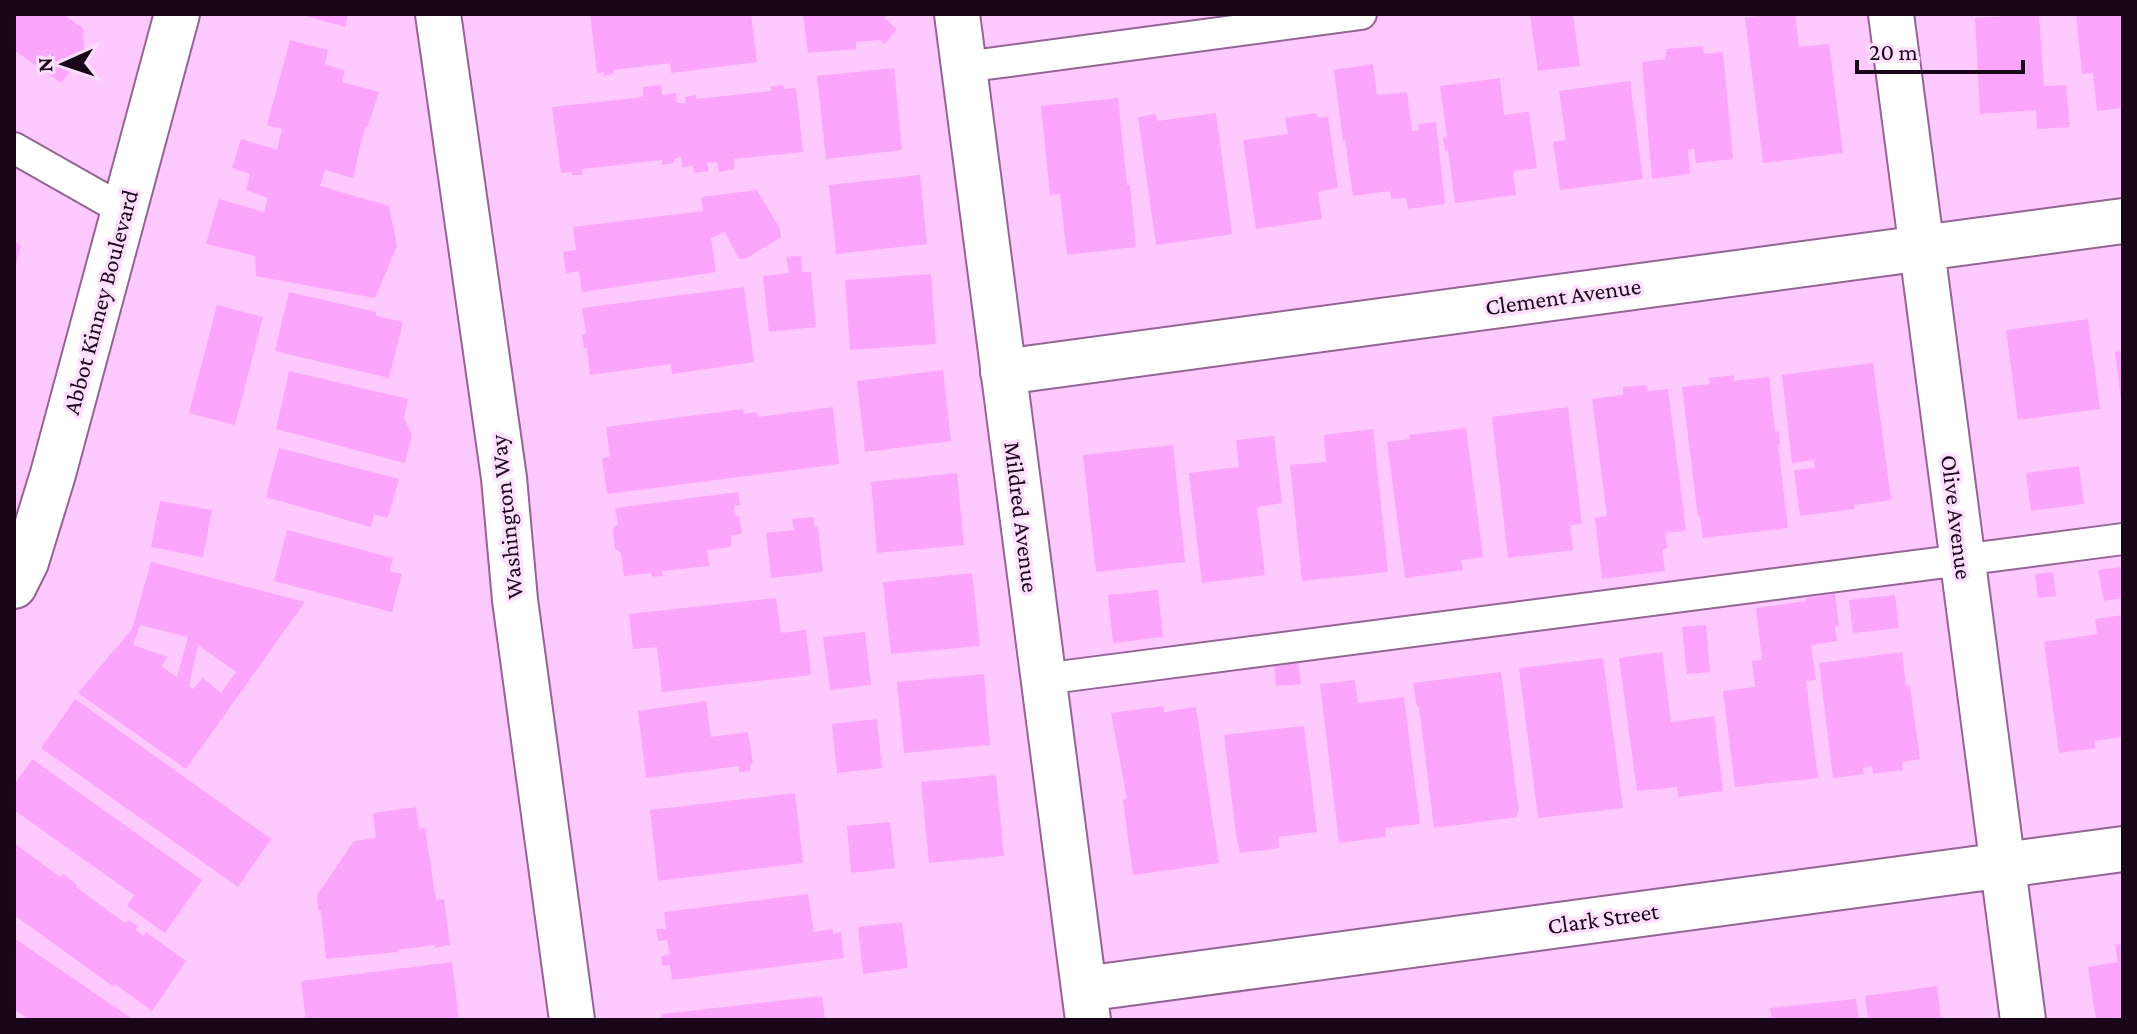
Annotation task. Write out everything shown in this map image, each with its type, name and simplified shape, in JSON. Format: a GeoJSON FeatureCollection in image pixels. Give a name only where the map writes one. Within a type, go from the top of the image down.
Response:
{"type":"FeatureCollection","features":[{"type":"Feature","properties":{"kind":"street","name":"Abbot Kinney Boulevard"},"geometry":{"type":"LineString","coordinates":[[14,586],[26,562],[53,474],[177,14]]}},
{"type":"Feature","properties":{"kind":"street","name":"Washington Way"},"geometry":{"type":"LineString","coordinates":[[438,14],[504,478],[515,600],[572,1020]]}},
{"type":"Feature","properties":{"kind":"street","name":"Mildred Avenue"},"geometry":{"type":"LineString","coordinates":[[957,14],[1086,1004]]}},
{"type":"Feature","properties":{"kind":"street","name":"Olive Avenue"},"geometry":{"type":"LineString","coordinates":[[1891,14],[2023,1020]]}},
{"type":"Feature","properties":{"kind":"street","name":"Clement Avenue"},"geometry":{"type":"LineString","coordinates":[[1003,372],[2123,221]]}},
{"type":"Feature","properties":{"kind":"street","name":"Clark Street"},"geometry":{"type":"LineString","coordinates":[[1086,1004],[2123,849]]}},
{"type":"Feature","properties":{"kind":"lane"},"geometry":{"type":"LineString","coordinates":[[964,67],[1361,14]]}},
{"type":"Feature","properties":{"kind":"lane"},"geometry":{"type":"LineString","coordinates":[[14,148],[125,211]]}},
{"type":"Feature","properties":{"kind":"lane"},"geometry":{"type":"LineString","coordinates":[[1043,679],[2123,539]]}},
{"type":"Feature","properties":{"kind":"building"},"geometry":{"type":"Polygon","coordinates":[[[14,14],[62,14],[83,28],[84,52],[61,83],[14,50],[14,14]]]}},
{"type":"Feature","properties":{"kind":"building"},"geometry":{"type":"Polygon","coordinates":[[[299,14],[348,14],[345,27],[299,14]]]}},
{"type":"Feature","properties":{"kind":"building"},"geometry":{"type":"Polygon","coordinates":[[[590,14],[751,14],[757,62],[671,73],[670,63],[614,70],[614,73],[604,76],[604,72],[597,73],[590,14]]]}},
{"type":"Feature","properties":{"kind":"building"},"geometry":{"type":"Polygon","coordinates":[[[803,14],[887,14],[884,18],[897,29],[885,44],[880,40],[856,42],[856,49],[808,53],[803,14]]]}},
{"type":"Feature","properties":{"kind":"building"},"geometry":{"type":"Polygon","coordinates":[[[1573,14],[1580,66],[1538,71],[1530,15],[1573,14]]]}},
{"type":"Feature","properties":{"kind":"building"},"geometry":{"type":"Polygon","coordinates":[[[1795,14],[1799,47],[1829,44],[1843,153],[1763,163],[1745,18],[1795,14]]]}},
{"type":"Feature","properties":{"kind":"building"},"geometry":{"type":"Polygon","coordinates":[[[2039,14],[2044,86],[2066,85],[2070,127],[2037,129],[2036,110],[1980,114],[1975,18],[2039,14]]]}},
{"type":"Feature","properties":{"kind":"building"},"geometry":{"type":"Polygon","coordinates":[[[2076,14],[2123,14],[2123,108],[2097,111],[2093,73],[2082,74],[2076,14]]]}},
{"type":"Feature","properties":{"kind":"building"},"geometry":{"type":"Polygon","coordinates":[[[290,40],[328,50],[325,64],[345,71],[342,82],[379,92],[368,126],[365,126],[353,178],[325,170],[320,186],[389,206],[397,246],[375,298],[256,276],[255,256],[206,244],[219,199],[264,212],[268,198],[246,190],[250,174],[232,168],[241,139],[277,150],[282,129],[267,125],[290,40]]]}},
{"type":"Feature","properties":{"kind":"building"},"geometry":{"type":"Polygon","coordinates":[[[1703,46],[1704,54],[1723,52],[1733,159],[1696,163],[1694,149],[1688,150],[1690,174],[1652,179],[1642,62],[1666,59],[1666,49],[1703,46]]]}},
{"type":"Feature","properties":{"kind":"building"},"geometry":{"type":"Polygon","coordinates":[[[1373,64],[1377,95],[1407,92],[1412,131],[1419,130],[1418,124],[1436,122],[1445,204],[1408,209],[1406,198],[1391,199],[1390,191],[1353,196],[1334,70],[1373,64]]]}},
{"type":"Feature","properties":{"kind":"building"},"geometry":{"type":"Polygon","coordinates":[[[894,68],[902,150],[826,159],[817,76],[894,68]]]}},
{"type":"Feature","properties":{"kind":"building"},"geometry":{"type":"Polygon","coordinates":[[[1500,78],[1504,115],[1529,112],[1537,168],[1513,171],[1516,195],[1455,203],[1448,150],[1445,151],[1443,137],[1447,137],[1440,86],[1500,78]]]}},
{"type":"Feature","properties":{"kind":"building"},"geometry":{"type":"Polygon","coordinates":[[[1630,81],[1643,179],[1560,190],[1553,142],[1566,140],[1559,91],[1630,81]]]}},
{"type":"Feature","properties":{"kind":"building"},"geometry":{"type":"Polygon","coordinates":[[[661,85],[662,95],[676,93],[677,103],[686,103],[685,97],[696,95],[696,99],[771,91],[771,86],[796,88],[803,152],[734,159],[734,169],[719,172],[717,162],[707,163],[709,171],[694,173],[693,166],[682,167],[681,157],[674,159],[674,163],[662,165],[662,160],[582,169],[583,175],[561,173],[552,107],[643,97],[643,87],[661,85]]]}},
{"type":"Feature","properties":{"kind":"building"},"geometry":{"type":"Polygon","coordinates":[[[1118,98],[1136,247],[1067,255],[1060,194],[1050,195],[1041,106],[1118,98]]]}},
{"type":"Feature","properties":{"kind":"building"},"geometry":{"type":"Polygon","coordinates":[[[1216,113],[1232,234],[1156,245],[1138,117],[1156,114],[1157,121],[1216,113]]]}},
{"type":"Feature","properties":{"kind":"building"},"geometry":{"type":"Polygon","coordinates":[[[1316,113],[1318,118],[1328,116],[1338,188],[1318,192],[1322,219],[1256,229],[1243,140],[1288,134],[1285,118],[1316,113]]]}},
{"type":"Feature","properties":{"kind":"building"},"geometry":{"type":"Polygon","coordinates":[[[920,175],[927,244],[836,254],[829,185],[920,175]]]}},
{"type":"Feature","properties":{"kind":"building"},"geometry":{"type":"Polygon","coordinates":[[[757,190],[780,229],[781,237],[747,258],[739,259],[725,232],[711,238],[716,272],[582,292],[579,271],[566,273],[563,252],[576,250],[573,227],[703,211],[701,197],[757,190]]]}},
{"type":"Feature","properties":{"kind":"building"},"geometry":{"type":"Polygon","coordinates":[[[14,241],[21,246],[15,268],[14,268],[14,241]]]}},
{"type":"Feature","properties":{"kind":"building"},"geometry":{"type":"Polygon","coordinates":[[[801,256],[802,272],[811,272],[816,327],[769,332],[763,276],[789,273],[786,257],[801,256]]]}},
{"type":"Feature","properties":{"kind":"building"},"geometry":{"type":"Polygon","coordinates":[[[931,274],[936,344],[850,350],[845,280],[931,274]]]}},
{"type":"Feature","properties":{"kind":"building"},"geometry":{"type":"Polygon","coordinates":[[[744,287],[754,362],[672,374],[671,364],[590,375],[582,335],[586,334],[582,308],[744,287]]]}},
{"type":"Feature","properties":{"kind":"building"},"geometry":{"type":"Polygon","coordinates":[[[289,292],[376,312],[376,316],[403,322],[389,378],[275,351],[289,292]]]}},
{"type":"Feature","properties":{"kind":"building"},"geometry":{"type":"Polygon","coordinates":[[[217,305],[263,317],[235,425],[189,413],[217,305]]]}},
{"type":"Feature","properties":{"kind":"building"},"geometry":{"type":"Polygon","coordinates":[[[2088,319],[2100,409],[2018,420],[2006,330],[2088,319]]]}},
{"type":"Feature","properties":{"kind":"building"},"geometry":{"type":"Polygon","coordinates":[[[2123,351],[2123,400],[2121,400],[2115,352],[2123,351]]]}},
{"type":"Feature","properties":{"kind":"building"},"geometry":{"type":"Polygon","coordinates":[[[1873,363],[1891,500],[1854,505],[1854,509],[1800,516],[1794,470],[1815,468],[1814,460],[1792,463],[1782,375],[1873,363]]]}},
{"type":"Feature","properties":{"kind":"building"},"geometry":{"type":"Polygon","coordinates":[[[943,370],[951,441],[865,452],[857,381],[943,370]]]}},
{"type":"Feature","properties":{"kind":"building"},"geometry":{"type":"Polygon","coordinates":[[[289,371],[408,399],[404,418],[412,435],[405,463],[276,429],[289,371]]]}},
{"type":"Feature","properties":{"kind":"building"},"geometry":{"type":"Polygon","coordinates":[[[1734,375],[1734,381],[1769,377],[1775,432],[1779,431],[1788,528],[1703,538],[1682,387],[1710,384],[1709,378],[1734,375]]]}},
{"type":"Feature","properties":{"kind":"building"},"geometry":{"type":"Polygon","coordinates":[[[1646,385],[1647,391],[1668,389],[1686,531],[1665,533],[1667,548],[1662,550],[1665,571],[1602,579],[1595,518],[1607,516],[1592,399],[1623,395],[1623,387],[1646,385]]]}},
{"type":"Feature","properties":{"kind":"building"},"geometry":{"type":"Polygon","coordinates":[[[833,407],[839,464],[607,494],[602,458],[610,457],[606,427],[743,409],[744,414],[757,412],[758,417],[833,407]]]}},
{"type":"Feature","properties":{"kind":"building"},"geometry":{"type":"Polygon","coordinates":[[[1568,407],[1582,524],[1570,525],[1573,550],[1508,558],[1492,417],[1568,407]]]}},
{"type":"Feature","properties":{"kind":"building"},"geometry":{"type":"Polygon","coordinates":[[[1466,428],[1483,557],[1461,560],[1463,570],[1405,578],[1387,442],[1410,439],[1410,435],[1466,428]]]}},
{"type":"Feature","properties":{"kind":"building"},"geometry":{"type":"Polygon","coordinates":[[[1373,429],[1388,572],[1302,581],[1290,465],[1326,462],[1324,435],[1373,429]]]}},
{"type":"Feature","properties":{"kind":"building"},"geometry":{"type":"Polygon","coordinates":[[[1274,436],[1282,503],[1257,507],[1265,575],[1202,583],[1189,473],[1239,467],[1236,440],[1274,436]]]}},
{"type":"Feature","properties":{"kind":"building"},"geometry":{"type":"Polygon","coordinates":[[[1173,445],[1185,562],[1096,572],[1083,455],[1173,445]]]}},
{"type":"Feature","properties":{"kind":"building"},"geometry":{"type":"Polygon","coordinates":[[[279,448],[399,479],[388,518],[374,514],[371,527],[266,497],[279,448]]]}},
{"type":"Feature","properties":{"kind":"building"},"geometry":{"type":"Polygon","coordinates":[[[2079,466],[2084,504],[2031,511],[2026,473],[2079,466]]]}},
{"type":"Feature","properties":{"kind":"building"},"geometry":{"type":"Polygon","coordinates":[[[957,473],[964,545],[877,553],[871,482],[957,473]]]}},
{"type":"Feature","properties":{"kind":"building"},"geometry":{"type":"Polygon","coordinates":[[[738,492],[740,505],[734,506],[742,534],[731,535],[731,547],[707,550],[709,566],[662,571],[663,576],[652,577],[651,573],[624,576],[621,553],[615,549],[613,529],[618,524],[615,508],[738,492]]]}},
{"type":"Feature","properties":{"kind":"building"},"geometry":{"type":"Polygon","coordinates":[[[160,501],[212,510],[203,557],[151,547],[160,501]]]}},
{"type":"Feature","properties":{"kind":"building"},"geometry":{"type":"Polygon","coordinates":[[[813,517],[815,527],[818,527],[823,572],[771,578],[766,533],[794,530],[792,519],[813,517]]]}},
{"type":"Feature","properties":{"kind":"building"},"geometry":{"type":"Polygon","coordinates":[[[287,530],[393,558],[390,571],[402,574],[392,612],[274,581],[287,530]]]}},
{"type":"Feature","properties":{"kind":"building"},"geometry":{"type":"Polygon","coordinates":[[[151,562],[305,602],[186,769],[78,693],[132,629],[151,562]],[[140,625],[133,645],[168,657],[161,666],[177,677],[188,637],[140,625]],[[198,645],[189,686],[193,689],[203,678],[221,693],[236,672],[198,645]]]}},
{"type":"Feature","properties":{"kind":"building"},"geometry":{"type":"Polygon","coordinates":[[[2123,567],[2123,598],[2104,601],[2098,570],[2123,567]]]}},
{"type":"Feature","properties":{"kind":"building"},"geometry":{"type":"Polygon","coordinates":[[[2053,572],[2056,596],[2038,598],[2035,574],[2053,572]]]}},
{"type":"Feature","properties":{"kind":"building"},"geometry":{"type":"Polygon","coordinates":[[[972,573],[980,646],[891,654],[883,582],[972,573]]]}},
{"type":"Feature","properties":{"kind":"building"},"geometry":{"type":"Polygon","coordinates":[[[1158,590],[1163,637],[1113,643],[1108,595],[1158,590]]]}},
{"type":"Feature","properties":{"kind":"building"},"geometry":{"type":"Polygon","coordinates":[[[1835,594],[1839,626],[1835,626],[1837,641],[1811,645],[1816,680],[1806,681],[1818,778],[1735,787],[1723,691],[1755,687],[1752,661],[1762,660],[1756,608],[1835,594]]]}},
{"type":"Feature","properties":{"kind":"building"},"geometry":{"type":"Polygon","coordinates":[[[1895,595],[1899,628],[1853,633],[1849,600],[1895,595]]]}},
{"type":"Feature","properties":{"kind":"building"},"geometry":{"type":"Polygon","coordinates":[[[776,598],[781,633],[806,630],[811,675],[662,692],[657,647],[633,649],[629,614],[776,598]]]}},
{"type":"Feature","properties":{"kind":"building"},"geometry":{"type":"Polygon","coordinates":[[[2123,615],[2123,737],[2094,741],[2096,748],[2059,753],[2044,642],[2097,634],[2095,619],[2123,615]]]}},
{"type":"Feature","properties":{"kind":"building"},"geometry":{"type":"Polygon","coordinates":[[[1706,625],[1710,672],[1687,674],[1682,627],[1706,625]]]}},
{"type":"Feature","properties":{"kind":"building"},"geometry":{"type":"Polygon","coordinates":[[[865,632],[871,685],[830,690],[823,637],[865,632]]]}},
{"type":"Feature","properties":{"kind":"building"},"geometry":{"type":"Polygon","coordinates":[[[1662,652],[1671,722],[1714,716],[1723,791],[1678,797],[1677,787],[1637,791],[1619,658],[1662,652]]]}},
{"type":"Feature","properties":{"kind":"building"},"geometry":{"type":"Polygon","coordinates":[[[1902,652],[1920,759],[1902,762],[1903,770],[1873,774],[1872,766],[1863,768],[1864,774],[1833,778],[1819,663],[1902,652]]]}},
{"type":"Feature","properties":{"kind":"building"},"geometry":{"type":"Polygon","coordinates":[[[1603,658],[1623,808],[1538,818],[1519,668],[1603,658]]]}},
{"type":"Feature","properties":{"kind":"building"},"geometry":{"type":"Polygon","coordinates":[[[1298,661],[1301,684],[1276,686],[1274,665],[1298,661]]]}},
{"type":"Feature","properties":{"kind":"building"},"geometry":{"type":"Polygon","coordinates":[[[1501,672],[1519,812],[1517,817],[1434,828],[1419,707],[1413,683],[1501,672]]]}},
{"type":"Feature","properties":{"kind":"building"},"geometry":{"type":"Polygon","coordinates":[[[984,674],[990,745],[904,753],[897,682],[984,674]]]}},
{"type":"Feature","properties":{"kind":"building"},"geometry":{"type":"Polygon","coordinates":[[[1355,680],[1358,703],[1404,697],[1420,824],[1385,828],[1386,837],[1339,843],[1320,684],[1355,680]]]}},
{"type":"Feature","properties":{"kind":"building"},"geometry":{"type":"Polygon","coordinates":[[[75,699],[271,839],[238,887],[41,748],[75,699]]]}},
{"type":"Feature","properties":{"kind":"building"},"geometry":{"type":"Polygon","coordinates":[[[706,701],[711,737],[748,732],[753,764],[750,765],[751,771],[739,772],[739,766],[646,778],[638,711],[706,701]]]}},
{"type":"Feature","properties":{"kind":"building"},"geometry":{"type":"Polygon","coordinates":[[[1163,706],[1164,712],[1196,707],[1219,863],[1133,875],[1123,800],[1127,799],[1111,713],[1163,706]]]}},
{"type":"Feature","properties":{"kind":"building"},"geometry":{"type":"Polygon","coordinates":[[[877,719],[882,768],[837,773],[832,724],[877,719]]]}},
{"type":"Feature","properties":{"kind":"building"},"geometry":{"type":"Polygon","coordinates":[[[1304,726],[1317,832],[1278,837],[1279,848],[1240,853],[1224,735],[1304,726]]]}},
{"type":"Feature","properties":{"kind":"building"},"geometry":{"type":"Polygon","coordinates":[[[32,759],[202,880],[165,933],[127,906],[134,895],[14,810],[14,785],[32,759]]]}},
{"type":"Feature","properties":{"kind":"building"},"geometry":{"type":"Polygon","coordinates":[[[996,775],[1004,856],[929,863],[921,782],[996,775]]]}},
{"type":"Feature","properties":{"kind":"building"},"geometry":{"type":"Polygon","coordinates":[[[795,793],[803,863],[658,881],[650,810],[795,793]]]}},
{"type":"Feature","properties":{"kind":"building"},"geometry":{"type":"Polygon","coordinates":[[[416,807],[419,829],[425,828],[436,900],[444,899],[450,945],[326,959],[317,895],[354,841],[376,838],[373,813],[416,807]]]}},
{"type":"Feature","properties":{"kind":"building"},"geometry":{"type":"Polygon","coordinates":[[[890,822],[895,868],[851,873],[847,826],[890,822]]]}},
{"type":"Feature","properties":{"kind":"building"},"geometry":{"type":"Polygon","coordinates":[[[14,843],[60,877],[63,874],[125,923],[128,920],[138,926],[135,930],[144,936],[146,932],[186,961],[152,1011],[14,915],[14,843]]]}},
{"type":"Feature","properties":{"kind":"building"},"geometry":{"type":"Polygon","coordinates":[[[808,894],[814,932],[833,929],[833,934],[841,932],[844,958],[672,980],[670,965],[662,966],[661,956],[670,955],[667,940],[658,941],[656,929],[666,929],[664,912],[808,894]]]}},
{"type":"Feature","properties":{"kind":"building"},"geometry":{"type":"Polygon","coordinates":[[[902,922],[908,968],[863,974],[858,927],[902,922]]]}},
{"type":"Feature","properties":{"kind":"building"},"geometry":{"type":"Polygon","coordinates":[[[14,938],[134,1020],[30,1020],[14,1009],[14,938]]]}},
{"type":"Feature","properties":{"kind":"building"},"geometry":{"type":"Polygon","coordinates":[[[2123,944],[2123,1020],[2096,1020],[2088,967],[2118,962],[2115,945],[2123,944]]]}},
{"type":"Feature","properties":{"kind":"building"},"geometry":{"type":"Polygon","coordinates":[[[452,962],[459,1020],[306,1020],[301,981],[452,962]]]}},
{"type":"Feature","properties":{"kind":"building"},"geometry":{"type":"Polygon","coordinates":[[[1937,986],[1941,1020],[1868,1020],[1865,996],[1937,986]]]}},
{"type":"Feature","properties":{"kind":"building"},"geometry":{"type":"Polygon","coordinates":[[[822,996],[825,1020],[662,1020],[662,1014],[822,996]]]}},
{"type":"Feature","properties":{"kind":"building"},"geometry":{"type":"Polygon","coordinates":[[[1856,999],[1859,1020],[1772,1020],[1770,1008],[1856,999]]]}}]}
